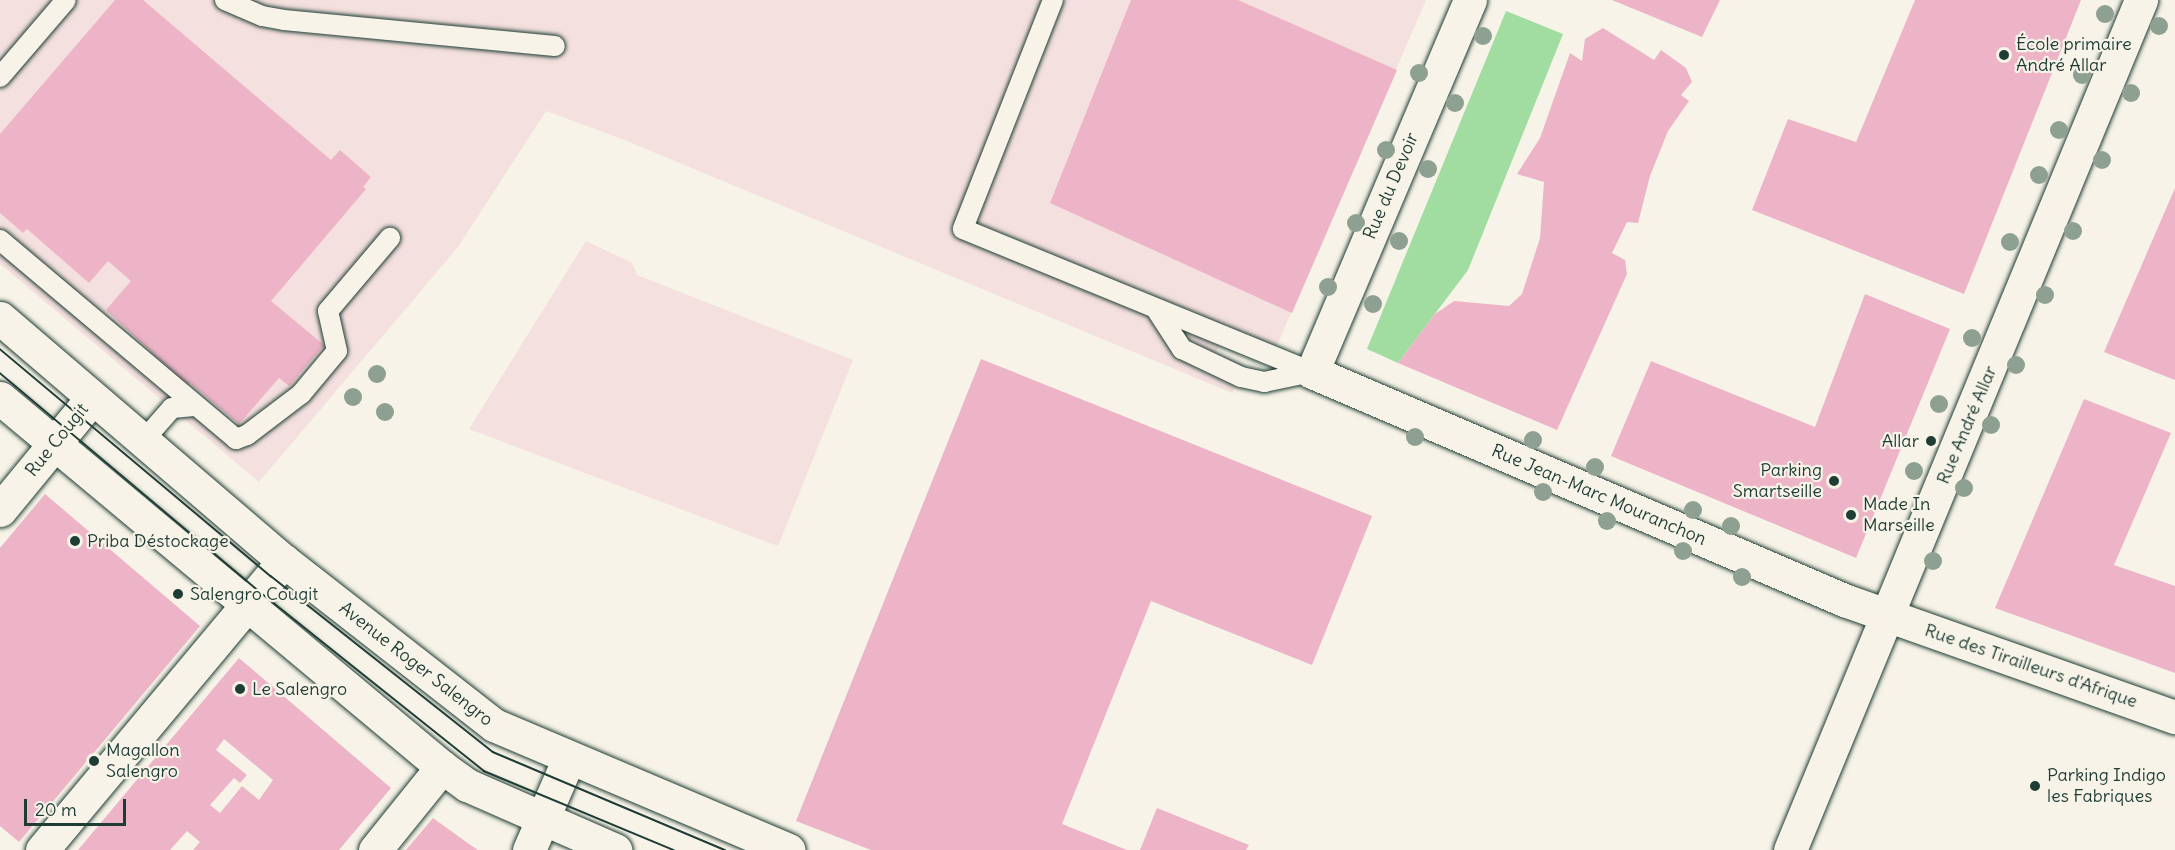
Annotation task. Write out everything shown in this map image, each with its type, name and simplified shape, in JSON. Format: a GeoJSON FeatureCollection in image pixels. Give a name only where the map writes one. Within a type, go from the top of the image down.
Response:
{"type":"FeatureCollection","features":[{"type":"Feature","properties":{"kind":"street","name":"Rue du Devoir"},"geometry":{"type":"LineString","coordinates":[[1312,372],[1470,0]]}},
{"type":"Feature","properties":{"kind":"street","name":"Rue André Allar"},"geometry":{"type":"LineString","coordinates":[[1790,850],[2141,0]]}},
{"type":"Feature","properties":{"kind":"street","name":"Avenue Roger Salengro"},"geometry":{"type":"LineString","coordinates":[[0,318],[284,561],[494,725],[789,850]]}},
{"type":"Feature","properties":{"kind":"street","name":"Rue Jean-Marc Mouranchon"},"geometry":{"type":"LineString","coordinates":[[1312,372],[1886,616]]}},
{"type":"Feature","properties":{"kind":"street"},"geometry":{"type":"LineString","coordinates":[[0,398],[248,607],[466,785],[536,836],[615,850]]}},
{"type":"Feature","properties":{"kind":"street","name":"Rue Cougit"},"geometry":{"type":"LineString","coordinates":[[0,510],[92,398]]}},
{"type":"Feature","properties":{"kind":"street"},"geometry":{"type":"LineString","coordinates":[[42,850],[248,607],[284,561]]}},
{"type":"Feature","properties":{"kind":"street","name":"Rue des Tirailleurs d'Afrique"},"geometry":{"type":"LineString","coordinates":[[1886,616],[2175,717]]}},
{"type":"Feature","properties":{"kind":"street"},"geometry":{"type":"LineString","coordinates":[[536,836],[569,758]]}},
{"type":"Feature","properties":{"kind":"street"},"geometry":{"type":"LineString","coordinates":[[375,850],[442,767]]}},
{"type":"Feature","properties":{"kind":"lane"},"geometry":{"type":"LineString","coordinates":[[0,78],[66,0]]}},
{"type":"Feature","properties":{"kind":"lane"},"geometry":{"type":"LineString","coordinates":[[225,0],[262,16],[284,20],[555,46]]}},
{"type":"Feature","properties":{"kind":"lane"},"geometry":{"type":"LineString","coordinates":[[1053,0],[963,229],[1312,372]]}},
{"type":"Feature","properties":{"kind":"lane"},"geometry":{"type":"LineString","coordinates":[[0,240],[194,406],[236,439],[247,435],[301,394],[337,351],[328,311],[390,238]]}},
{"type":"Feature","properties":{"kind":"lane"},"geometry":{"type":"LineString","coordinates":[[1156,309],[1182,349],[1241,377],[1264,382],[1312,372]]}},
{"type":"Feature","properties":{"kind":"lane"},"geometry":{"type":"LineString","coordinates":[[143,441],[172,408],[194,406]]}},
{"type":"Feature","properties":{"kind":"shaded area"},"geometry":{"type":"Polygon","coordinates":[[[0,0],[1426,0],[1275,350],[1223,336],[1216,353],[1245,365],[1232,393],[622,139],[546,111],[458,247],[259,482],[0,264],[0,0]]]}},
{"type":"Feature","properties":{"kind":"shaded area"},"geometry":{"type":"Polygon","coordinates":[[[586,241],[632,263],[637,275],[853,360],[778,546],[469,429],[586,241]]]}},
{"type":"Feature","properties":{"kind":"green space"},"geometry":{"type":"Polygon","coordinates":[[[1506,11],[1563,34],[1468,270],[1398,363],[1367,349],[1506,11]]]}},
{"type":"Feature","properties":{"kind":"building"},"geometry":{"type":"Polygon","coordinates":[[[115,0],[143,0],[331,160],[340,150],[371,177],[363,187],[366,189],[271,301],[324,345],[289,386],[279,378],[239,424],[190,383],[187,385],[106,310],[131,281],[108,261],[89,283],[27,229],[23,233],[0,213],[0,134],[115,0]]]}},
{"type":"Feature","properties":{"kind":"building"},"geometry":{"type":"Polygon","coordinates":[[[1131,0],[1238,0],[1397,70],[1292,313],[1050,203],[1131,0]]]}},
{"type":"Feature","properties":{"kind":"building"},"geometry":{"type":"Polygon","coordinates":[[[1612,0],[1720,0],[1702,37],[1612,0]]]}},
{"type":"Feature","properties":{"kind":"building"},"geometry":{"type":"Polygon","coordinates":[[[1915,0],[2081,0],[1964,294],[1752,210],[1788,119],[1856,142],[1915,0]]]}},
{"type":"Feature","properties":{"kind":"building"},"geometry":{"type":"Polygon","coordinates":[[[1603,28],[1654,60],[1661,50],[1686,68],[1692,82],[1681,95],[1689,101],[1668,131],[1650,176],[1638,223],[1627,222],[1612,253],[1625,260],[1627,274],[1557,430],[1398,363],[1435,314],[1454,301],[1509,306],[1522,294],[1540,238],[1544,182],[1517,174],[1540,138],[1570,53],[1582,61],[1585,39],[1603,28]]]}},
{"type":"Feature","properties":{"kind":"building"},"geometry":{"type":"Polygon","coordinates":[[[2175,188],[2175,380],[2104,352],[2175,188]]]}},
{"type":"Feature","properties":{"kind":"building"},"geometry":{"type":"Polygon","coordinates":[[[1865,294],[1950,329],[1856,558],[1611,456],[1651,361],[1815,427],[1865,294]]]}},
{"type":"Feature","properties":{"kind":"building"},"geometry":{"type":"Polygon","coordinates":[[[981,359],[1372,516],[1312,665],[1151,601],[1062,824],[1127,850],[871,850],[796,821],[981,359]]]}},
{"type":"Feature","properties":{"kind":"building"},"geometry":{"type":"Polygon","coordinates":[[[2084,399],[2171,433],[2114,565],[2175,586],[2175,673],[1995,608],[2084,399]]]}},
{"type":"Feature","properties":{"kind":"building"},"geometry":{"type":"Polygon","coordinates":[[[45,494],[200,626],[19,842],[0,826],[0,548],[45,494]]]}},
{"type":"Feature","properties":{"kind":"building"},"geometry":{"type":"Polygon","coordinates":[[[239,658],[391,788],[339,850],[193,850],[200,842],[187,831],[170,850],[78,850],[239,658]],[[224,739],[216,750],[247,775],[240,783],[234,778],[210,805],[220,813],[242,786],[259,800],[273,780],[224,739]]]}},
{"type":"Feature","properties":{"kind":"building"},"geometry":{"type":"Polygon","coordinates":[[[1157,808],[1249,845],[1246,850],[1140,850],[1157,808]]]}},
{"type":"Feature","properties":{"kind":"building"},"geometry":{"type":"Polygon","coordinates":[[[433,818],[469,844],[478,850],[406,850],[433,818]]]}},
{"type":"Feature","properties":{"kind":"tram line"},"geometry":{"type":"LineString","coordinates":[[0,349],[271,576],[493,752],[725,850]]}},
{"type":"Feature","properties":{"kind":"tram line"},"geometry":{"type":"LineString","coordinates":[[0,373],[260,592],[484,771],[674,850]]}},
{"type":"Feature","properties":{"kind":"place","name":"École primaire André Allar"},"geometry":{"type":"Point","coordinates":[2004,55]}},
{"type":"Feature","properties":{"kind":"place","name":"Allar"},"geometry":{"type":"Point","coordinates":[1931,441]}},
{"type":"Feature","properties":{"kind":"place","name":"Parking Smartseille"},"geometry":{"type":"Point","coordinates":[1834,481]}},
{"type":"Feature","properties":{"kind":"place","name":"Made In Marseille"},"geometry":{"type":"Point","coordinates":[1851,515]}},
{"type":"Feature","properties":{"kind":"place","name":"Priba Déstockage"},"geometry":{"type":"Point","coordinates":[75,541]}},
{"type":"Feature","properties":{"kind":"place","name":"Salengro Cougit"},"geometry":{"type":"Point","coordinates":[178,594]}},
{"type":"Feature","properties":{"kind":"place","name":"Le Salengro"},"geometry":{"type":"Point","coordinates":[240,689]}},
{"type":"Feature","properties":{"kind":"place","name":"Magallon Salengro"},"geometry":{"type":"Point","coordinates":[94,761]}},
{"type":"Feature","properties":{"kind":"place","name":"Parking Indigo les Fabriques"},"geometry":{"type":"Point","coordinates":[2035,786]}}]}
